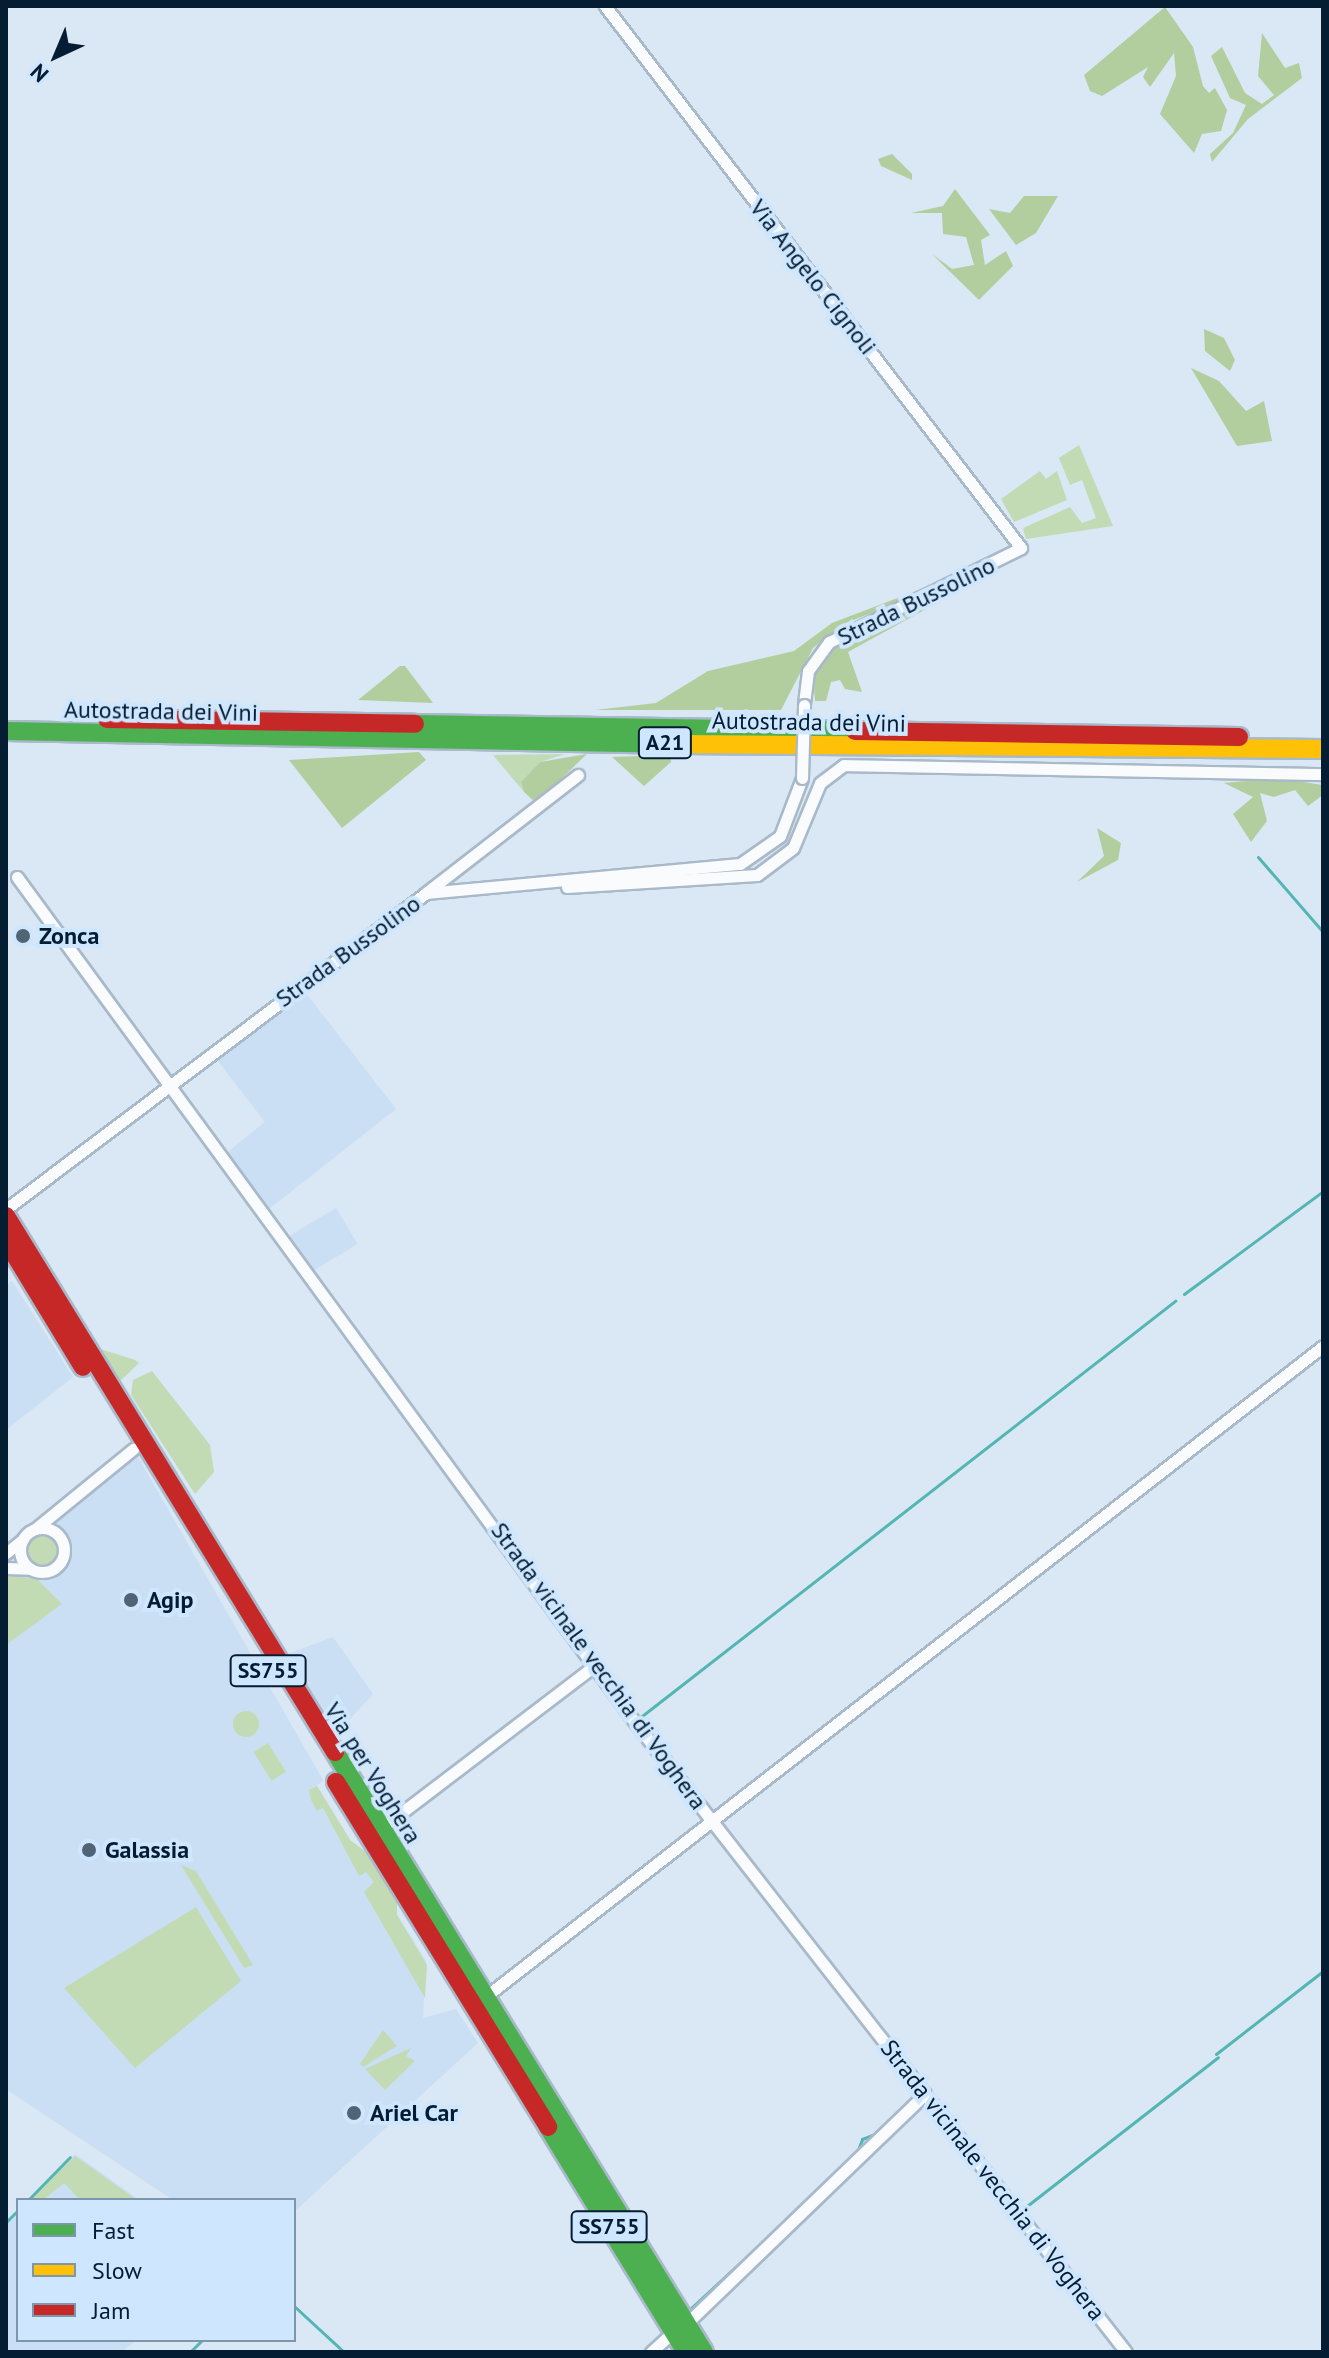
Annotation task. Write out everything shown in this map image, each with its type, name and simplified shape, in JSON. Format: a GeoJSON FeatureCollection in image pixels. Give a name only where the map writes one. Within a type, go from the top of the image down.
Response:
{"type":"FeatureCollection","features":[{"type":"Feature","properties":{"kind":"main road","name":"Autostrada dei Vini"},"geometry":{"type":"LineString","coordinates":[[6,718],[1323,737]]}},
{"type":"Feature","properties":{"kind":"main road","name":"Autostrada dei Vini"},"geometry":{"type":"LineString","coordinates":[[6,731],[1156,753],[1323,749]]}},
{"type":"Feature","properties":{"kind":"main road","name":"Via per Voghera"},"geometry":{"type":"LineString","coordinates":[[6,1216],[485,1997],[680,2328],[686,2352]]}},
{"type":"Feature","properties":{"kind":"main road","name":"Via per Voghera"},"geometry":{"type":"LineString","coordinates":[[6,1240],[680,2328],[704,2352]]}},
{"type":"Feature","properties":{"kind":"street","name":"Via Angelo Cignoli"},"geometry":{"type":"LineString","coordinates":[[605,6],[1021,548]]}},
{"type":"Feature","properties":{"kind":"street","name":"Strada Bussolino"},"geometry":{"type":"LineString","coordinates":[[6,1209],[426,893],[740,864],[780,836],[802,778],[808,671],[829,642],[1021,548]]}},
{"type":"Feature","properties":{"kind":"street"},"geometry":{"type":"LineString","coordinates":[[538,885],[757,875],[793,848],[820,783],[844,765],[1323,774]]}},
{"type":"Feature","properties":{"kind":"street"},"geometry":{"type":"LineString","coordinates":[[426,893],[578,775]]}},
{"type":"Feature","properties":{"kind":"street","name":"Strada vicinale vecchia di Voghera"},"geometry":{"type":"LineString","coordinates":[[17,877],[595,1665],[1126,2352]]}},
{"type":"Feature","properties":{"kind":"street"},"geometry":{"type":"LineString","coordinates":[[485,1997],[1323,1346]]}},
{"type":"Feature","properties":{"kind":"street"},"geometry":{"type":"LineString","coordinates":[[6,1553],[133,1449]]}},
{"type":"Feature","properties":{"kind":"street"},"geometry":{"type":"LineString","coordinates":[[6,1568],[51,1571],[64,1554],[58,1535],[35,1529]]}},
{"type":"Feature","properties":{"kind":"street"},"geometry":{"type":"LineString","coordinates":[[23,1539],[20,1552],[30,1569]]}},
{"type":"Feature","properties":{"kind":"street"},"geometry":{"type":"LineString","coordinates":[[380,1829],[595,1665]]}},
{"type":"Feature","properties":{"kind":"street"},"geometry":{"type":"LineString","coordinates":[[651,2352],[680,2328],[925,2094]]}},
{"type":"Feature","properties":{"kind":"shaded area"},"geometry":{"type":"Polygon","coordinates":[[[302,988],[396,1109],[269,1209],[225,1154],[265,1122],[214,1056],[302,988]]]}},
{"type":"Feature","properties":{"kind":"shaded area"},"geometry":{"type":"Polygon","coordinates":[[[336,1208],[358,1244],[310,1273],[288,1237],[336,1208]]]}},
{"type":"Feature","properties":{"kind":"shaded area"},"geometry":{"type":"Polygon","coordinates":[[[12,1281],[73,1377],[6,1430],[6,1285],[12,1281]]]}},
{"type":"Feature","properties":{"kind":"shaded area"},"geometry":{"type":"Polygon","coordinates":[[[137,1455],[323,1780],[317,1786],[426,1961],[423,2018],[456,2009],[478,2043],[296,2210],[296,2198],[170,2198],[6,2089],[6,1554],[137,1455]]]}},
{"type":"Feature","properties":{"kind":"shaded area"},"geometry":{"type":"Polygon","coordinates":[[[333,1637],[373,1694],[341,1729],[332,1729],[288,1654],[333,1637]]]}},
{"type":"Feature","properties":{"kind":"shaded area"},"geometry":{"type":"Polygon","coordinates":[[[75,2154],[136,2198],[31,2198],[75,2154]]]}},
{"type":"Feature","properties":{"kind":"shaded area"},"geometry":{"type":"Polygon","coordinates":[[[16,2213],[16,2342],[134,2342],[122,2352],[6,2352],[6,2224],[16,2213]]]}},
{"type":"Feature","properties":{"kind":"green space"},"geometry":{"type":"Polygon","coordinates":[[[1165,7],[1193,47],[1203,86],[1209,93],[1215,88],[1227,110],[1221,131],[1202,134],[1194,153],[1160,114],[1176,76],[1174,53],[1150,87],[1143,77],[1148,67],[1102,96],[1090,91],[1084,75],[1165,7]]]}},
{"type":"Feature","properties":{"kind":"green space"},"geometry":{"type":"Polygon","coordinates":[[[1262,33],[1285,68],[1299,63],[1302,78],[1248,119],[1212,162],[1210,154],[1233,133],[1246,105],[1230,98],[1211,56],[1222,47],[1245,93],[1262,104],[1274,95],[1258,76],[1262,33]]]}},
{"type":"Feature","properties":{"kind":"green space"},"geometry":{"type":"Polygon","coordinates":[[[892,154],[912,174],[912,180],[881,166],[878,159],[892,154]]]}},
{"type":"Feature","properties":{"kind":"green space"},"geometry":{"type":"Polygon","coordinates":[[[955,189],[990,235],[981,240],[985,265],[1006,251],[1013,266],[979,300],[932,254],[952,269],[974,265],[966,237],[943,234],[942,213],[911,213],[943,206],[955,189]]]}},
{"type":"Feature","properties":{"kind":"green space"},"geometry":{"type":"Polygon","coordinates":[[[1024,196],[1058,196],[1036,233],[1016,245],[989,209],[1010,213],[1024,196]]]}},
{"type":"Feature","properties":{"kind":"green space"},"geometry":{"type":"Polygon","coordinates":[[[1204,329],[1224,338],[1235,360],[1230,371],[1205,351],[1204,329]]]}},
{"type":"Feature","properties":{"kind":"green space"},"geometry":{"type":"Polygon","coordinates":[[[1191,368],[1219,381],[1246,411],[1264,401],[1272,441],[1237,446],[1191,368]]]}},
{"type":"Feature","properties":{"kind":"green space"},"geometry":{"type":"Polygon","coordinates":[[[1079,445],[1113,526],[1026,539],[1023,528],[1070,507],[1082,523],[1096,518],[1082,480],[1070,485],[1059,458],[1079,445]]]}},
{"type":"Feature","properties":{"kind":"green space"},"geometry":{"type":"Polygon","coordinates":[[[1040,471],[1046,479],[1057,471],[1067,500],[1014,522],[1001,499],[1040,471]]]}},
{"type":"Feature","properties":{"kind":"green space"},"geometry":{"type":"Polygon","coordinates":[[[921,589],[900,602],[843,624],[813,648],[781,710],[595,710],[656,703],[708,671],[794,651],[832,623],[921,589]]]}},
{"type":"Feature","properties":{"kind":"green space"},"geometry":{"type":"Polygon","coordinates":[[[924,601],[937,603],[848,652],[862,692],[845,689],[840,680],[831,682],[826,701],[815,701],[813,674],[838,642],[924,601]]]}},
{"type":"Feature","properties":{"kind":"green space"},"geometry":{"type":"Polygon","coordinates":[[[400,666],[405,666],[433,703],[358,700],[400,666]]]}},
{"type":"Feature","properties":{"kind":"green space"},"geometry":{"type":"Polygon","coordinates":[[[419,752],[426,760],[342,828],[289,760],[419,752]]]}},
{"type":"Feature","properties":{"kind":"green space"},"geometry":{"type":"Polygon","coordinates":[[[565,754],[540,762],[521,782],[524,792],[493,755],[565,754]]]}},
{"type":"Feature","properties":{"kind":"green space"},"geometry":{"type":"Polygon","coordinates":[[[587,754],[536,803],[524,792],[521,782],[540,762],[587,754]]]}},
{"type":"Feature","properties":{"kind":"green space"},"geometry":{"type":"Polygon","coordinates":[[[670,755],[671,762],[644,786],[612,757],[670,755]]]}},
{"type":"Feature","properties":{"kind":"green space"},"geometry":{"type":"Polygon","coordinates":[[[1277,778],[1323,785],[1323,795],[1308,806],[1295,790],[1274,797],[1260,793],[1267,821],[1251,842],[1233,814],[1253,797],[1224,783],[1277,778]]]}},
{"type":"Feature","properties":{"kind":"green space"},"geometry":{"type":"Polygon","coordinates":[[[1097,828],[1121,843],[1118,860],[1077,882],[1104,856],[1097,828]]]}},
{"type":"Feature","properties":{"kind":"green space"},"geometry":{"type":"Polygon","coordinates":[[[94,1347],[135,1360],[139,1363],[117,1384],[94,1347]]]}},
{"type":"Feature","properties":{"kind":"green space"},"geometry":{"type":"Polygon","coordinates":[[[152,1371],[210,1445],[214,1472],[195,1494],[131,1395],[133,1380],[152,1371]]]}},
{"type":"Feature","properties":{"kind":"green space"},"geometry":{"type":"Polygon","coordinates":[[[42,1535],[53,1539],[57,1550],[53,1561],[42,1565],[31,1561],[27,1550],[31,1539],[42,1535]]]}},
{"type":"Feature","properties":{"kind":"green space"},"geometry":{"type":"Polygon","coordinates":[[[6,1574],[38,1580],[62,1604],[6,1645],[6,1574]]]}},
{"type":"Feature","properties":{"kind":"green space"},"geometry":{"type":"Polygon","coordinates":[[[246,1711],[255,1715],[259,1724],[255,1733],[246,1737],[237,1733],[233,1724],[237,1715],[246,1711]]]}},
{"type":"Feature","properties":{"kind":"green space"},"geometry":{"type":"Polygon","coordinates":[[[268,1743],[286,1772],[272,1781],[254,1752],[268,1743]]]}},
{"type":"Feature","properties":{"kind":"green space"},"geometry":{"type":"Polygon","coordinates":[[[317,1786],[350,1840],[378,1861],[397,1892],[397,1915],[427,1965],[425,1998],[364,1892],[374,1882],[366,1872],[359,1876],[323,1808],[317,1811],[311,1800],[309,1790],[317,1786]]]}},
{"type":"Feature","properties":{"kind":"green space"},"geometry":{"type":"Polygon","coordinates":[[[181,1865],[196,1871],[253,1965],[244,1968],[181,1865]]]}},
{"type":"Feature","properties":{"kind":"green space"},"geometry":{"type":"Polygon","coordinates":[[[196,1907],[241,1981],[135,2068],[64,1988],[196,1907]]]}},
{"type":"Feature","properties":{"kind":"green space"},"geometry":{"type":"Polygon","coordinates":[[[383,2030],[397,2046],[363,2067],[360,2064],[383,2030]]]}},
{"type":"Feature","properties":{"kind":"green space"},"geometry":{"type":"Polygon","coordinates":[[[411,2048],[406,2056],[415,2061],[385,2090],[365,2069],[411,2048]]]}},
{"type":"Feature","properties":{"kind":"green space"},"geometry":{"type":"Polygon","coordinates":[[[75,2156],[134,2198],[78,2198],[64,2183],[45,2198],[32,2198],[75,2156]]]}},
{"type":"Feature","properties":{"kind":"waterway"},"geometry":{"type":"LineString","coordinates":[[1258,857],[1323,932]]}},
{"type":"Feature","properties":{"kind":"waterway"},"geometry":{"type":"LineString","coordinates":[[1184,1294],[1323,1191]]}},
{"type":"Feature","properties":{"kind":"waterway"},"geometry":{"type":"LineString","coordinates":[[638,1719],[1175,1301]]}},
{"type":"Feature","properties":{"kind":"waterway"},"geometry":{"type":"LineString","coordinates":[[1216,2054],[1323,1971]]}},
{"type":"Feature","properties":{"kind":"waterway"},"geometry":{"type":"LineString","coordinates":[[1023,2209],[1218,2057]]}},
{"type":"Feature","properties":{"kind":"waterway"},"geometry":{"type":"LineString","coordinates":[[856,2155],[862,2139],[880,2132]]}},
{"type":"Feature","properties":{"kind":"waterway"},"geometry":{"type":"LineString","coordinates":[[30,2198],[70,2157]]}},
{"type":"Feature","properties":{"kind":"waterway"},"geometry":{"type":"LineString","coordinates":[[996,2176],[1019,2204]]}},
{"type":"Feature","properties":{"kind":"waterway"},"geometry":{"type":"LineString","coordinates":[[6,2222],[16,2212]]}},
{"type":"Feature","properties":{"kind":"waterway"},"geometry":{"type":"LineString","coordinates":[[691,2308],[781,2225]]}},
{"type":"Feature","properties":{"kind":"waterway"},"geometry":{"type":"LineString","coordinates":[[296,2308],[344,2352]]}},
{"type":"Feature","properties":{"kind":"waterway"},"geometry":{"type":"LineString","coordinates":[[190,2352],[200,2342]]}},
{"type":"Feature","properties":{"kind":"traffic: fast"},"geometry":{"type":"LineString","coordinates":[[415,724],[855,731]]}},
{"type":"Feature","properties":{"kind":"traffic: fast"},"geometry":{"type":"LineString","coordinates":[[6,731],[678,744]]}},
{"type":"Feature","properties":{"kind":"traffic: fast"},"geometry":{"type":"LineString","coordinates":[[335,1752],[704,2352]]}},
{"type":"Feature","properties":{"kind":"traffic: fast"},"geometry":{"type":"LineString","coordinates":[[548,2127],[686,2352]]}},
{"type":"Feature","properties":{"kind":"traffic: slow"},"geometry":{"type":"LineString","coordinates":[[678,744],[1323,749]]}},
{"type":"Feature","properties":{"kind":"traffic: jam"},"geometry":{"type":"LineString","coordinates":[[107,719],[415,724]]}},
{"type":"Feature","properties":{"kind":"traffic: jam"},"geometry":{"type":"LineString","coordinates":[[855,731],[1239,737]]}},
{"type":"Feature","properties":{"kind":"traffic: jam"},"geometry":{"type":"LineString","coordinates":[[6,1216],[335,1752]]}},
{"type":"Feature","properties":{"kind":"traffic: jam"},"geometry":{"type":"LineString","coordinates":[[7,1242],[83,1367]]}},
{"type":"Feature","properties":{"kind":"traffic: jam"},"geometry":{"type":"LineString","coordinates":[[336,1782],[548,2127]]}},
{"type":"Feature","properties":{"kind":"place","name":"Zonca"},"geometry":{"type":"Point","coordinates":[23,936]}},
{"type":"Feature","properties":{"kind":"place","name":"Agip"},"geometry":{"type":"Point","coordinates":[131,1600]}},
{"type":"Feature","properties":{"kind":"place","name":"Galassia"},"geometry":{"type":"Point","coordinates":[89,1850]}},
{"type":"Feature","properties":{"kind":"place","name":"Ariel Car"},"geometry":{"type":"Point","coordinates":[354,2113]}}]}
